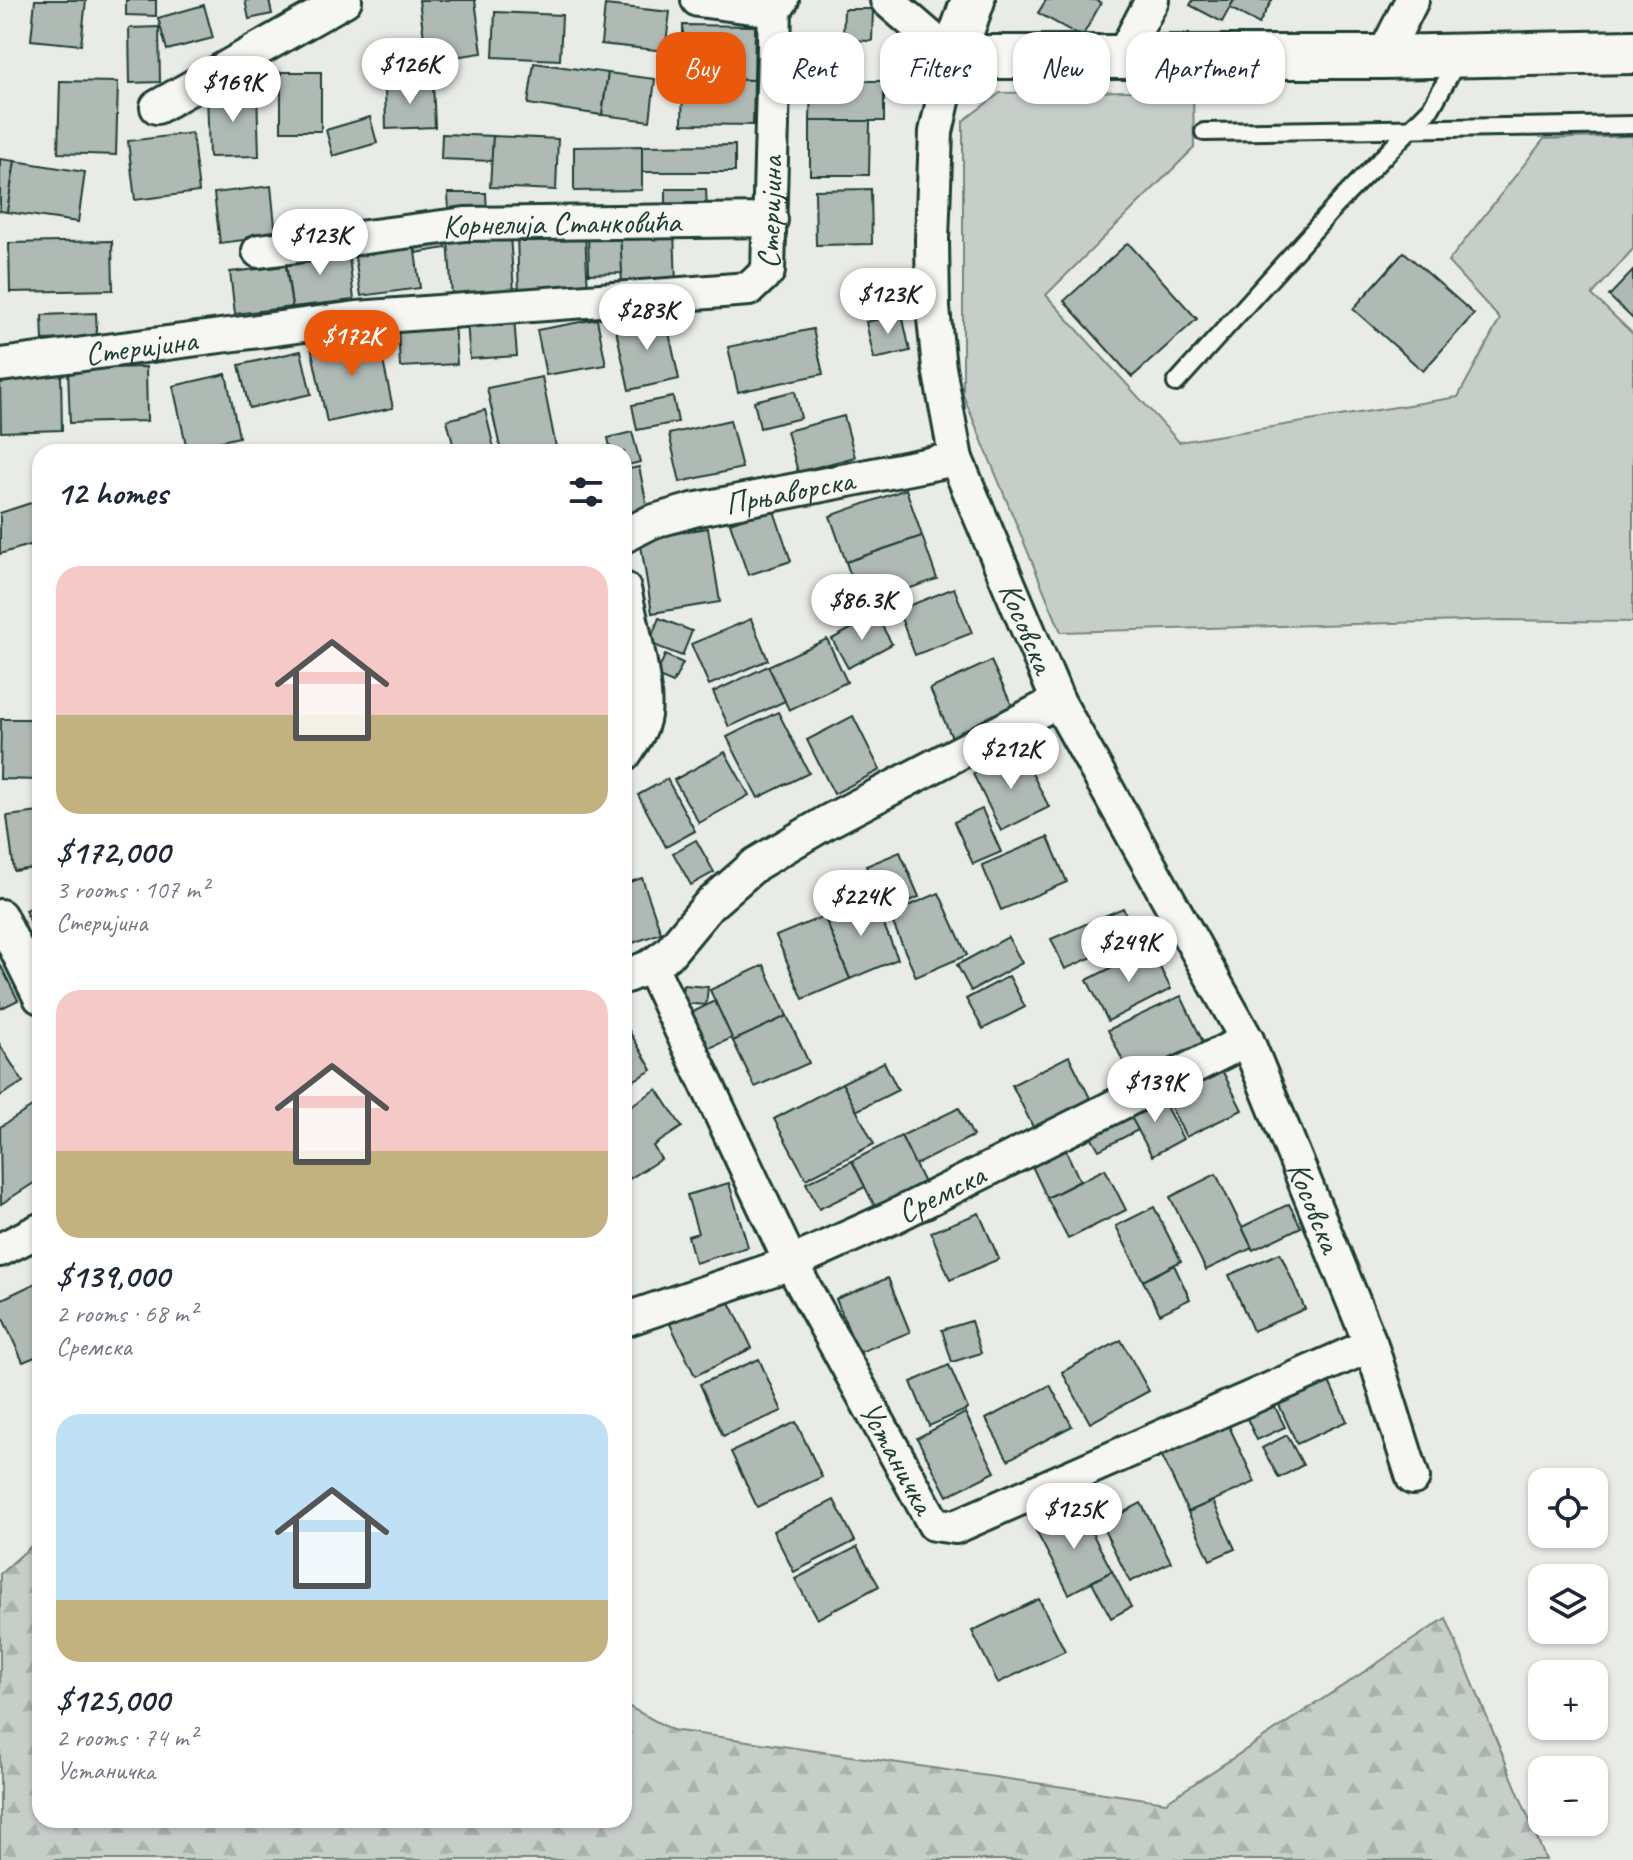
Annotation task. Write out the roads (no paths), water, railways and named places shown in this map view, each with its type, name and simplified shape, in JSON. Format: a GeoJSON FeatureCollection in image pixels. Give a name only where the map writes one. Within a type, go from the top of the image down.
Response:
{"type":"FeatureCollection","features":[{"type":"Feature","properties":{"kind":"street"},"geometry":{"type":"LineString","coordinates":[[157,107],[345,0]]}},
{"type":"Feature","properties":{"kind":"street"},"geometry":{"type":"LineString","coordinates":[[698,0],[778,5]]}},
{"type":"Feature","properties":{"kind":"street"},"geometry":{"type":"LineString","coordinates":[[887,0],[924,32]]}},
{"type":"Feature","properties":{"kind":"street","name":"Косовска"},"geometry":{"type":"LineString","coordinates":[[962,32],[973,0]]}},
{"type":"Feature","properties":{"kind":"street"},"geometry":{"type":"LineString","coordinates":[[1122,57],[1152,0]]}},
{"type":"Feature","properties":{"kind":"street"},"geometry":{"type":"LineString","coordinates":[[1383,57],[1412,0]]}},
{"type":"Feature","properties":{"kind":"street","name":"Стеријина"},"geometry":{"type":"LineString","coordinates":[[0,365],[357,318],[749,289],[768,271],[778,5]]}},
{"type":"Feature","properties":{"kind":"street"},"geometry":{"type":"LineString","coordinates":[[997,57],[1383,57],[1633,52]]}},
{"type":"Feature","properties":{"kind":"street","name":"Косовска"},"geometry":{"type":"LineString","coordinates":[[942,104],[936,132],[932,239],[934,323],[956,459],[1058,701],[1247,1040],[1371,1345],[1413,1478]]}},
{"type":"Feature","properties":{"kind":"street","name":"Корнелија Станковића"},"geometry":{"type":"LineString","coordinates":[[259,251],[465,224],[771,220]]}},
{"type":"Feature","properties":{"kind":"street","name":"Прњаворска"},"geometry":{"type":"LineString","coordinates":[[632,532],[651,522],[693,510],[956,459]]}},
{"type":"Feature","properties":{"kind":"street"},"geometry":{"type":"LineString","coordinates":[[632,628],[641,672],[644,715],[632,745]]}},
{"type":"Feature","properties":{"kind":"street"},"geometry":{"type":"LineString","coordinates":[[638,971],[669,953],[708,906],[756,864],[827,822],[1058,701]]}},
{"type":"Feature","properties":{"kind":"street"},"geometry":{"type":"LineString","coordinates":[[0,916],[32,981]]}},
{"type":"Feature","properties":{"kind":"street","name":"Устаничка"},"geometry":{"type":"LineString","coordinates":[[638,971],[791,1263],[934,1524],[955,1527],[1371,1345]]}},
{"type":"Feature","properties":{"kind":"street","name":"Сремска"},"geometry":{"type":"LineString","coordinates":[[632,1317],[791,1263],[893,1217],[1247,1040]]}},
{"type":"Feature","properties":{"kind":"street"},"geometry":{"type":"LineString","coordinates":[[0,1250],[32,1234]]}},
{"type":"Feature","properties":{"kind":"lane"},"geometry":{"type":"LineString","coordinates":[[1176,383],[1342,199],[1431,108],[1461,55]]}},
{"type":"Feature","properties":{"kind":"lane"},"geometry":{"type":"LineString","coordinates":[[1204,132],[1633,125]]}}]}
